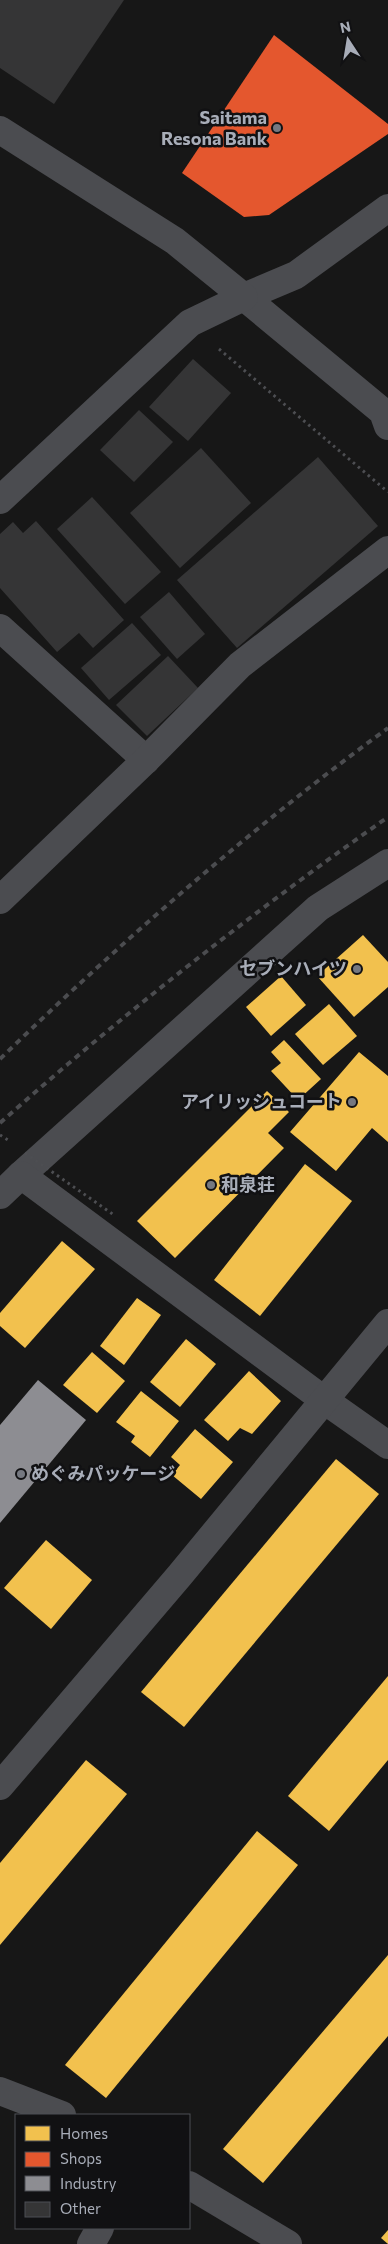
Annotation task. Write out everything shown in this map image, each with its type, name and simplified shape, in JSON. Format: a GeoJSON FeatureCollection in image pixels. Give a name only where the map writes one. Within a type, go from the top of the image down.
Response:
{"type":"FeatureCollection","features":[{"type":"Feature","properties":{"kind":"street"},"geometry":{"type":"LineString","coordinates":[[0,130],[175,241],[244,296],[386,416]]}},
{"type":"Feature","properties":{"kind":"street"},"geometry":{"type":"LineString","coordinates":[[0,500],[190,323],[244,296],[296,275],[388,208]]}},
{"type":"Feature","properties":{"kind":"street"},"geometry":{"type":"LineString","coordinates":[[0,900],[146,760],[240,665],[388,550]]}},
{"type":"Feature","properties":{"kind":"street"},"geometry":{"type":"LineString","coordinates":[[0,628],[146,760]]}},
{"type":"Feature","properties":{"kind":"street"},"geometry":{"type":"LineString","coordinates":[[0,1195],[23,1164],[318,908],[388,863]]}},
{"type":"Feature","properties":{"kind":"street"},"geometry":{"type":"LineString","coordinates":[[23,1164],[324,1400],[388,1445]]}},
{"type":"Feature","properties":{"kind":"street"},"geometry":{"type":"LineString","coordinates":[[0,1786],[180,1575],[388,1323]]}},
{"type":"Feature","properties":{"kind":"street"},"geometry":{"type":"LineString","coordinates":[[0,2091],[59,2114]]}},
{"type":"Feature","properties":{"kind":"street"},"geometry":{"type":"LineString","coordinates":[[190,2186],[288,2244]]}},
{"type":"Feature","properties":{"kind":"street"},"geometry":{"type":"LineString","coordinates":[[91,2244],[99,2229]]}},
{"type":"Feature","properties":{"kind":"path"},"geometry":{"type":"LineString","coordinates":[[215,346],[388,492]]}},
{"type":"Feature","properties":{"kind":"path"},"geometry":{"type":"LineString","coordinates":[[23,1164],[114,1214]]}},
{"type":"Feature","properties":{"kind":"path"},"geometry":{"type":"LineString","coordinates":[[54,1164],[56,1184]]}},
{"type":"Feature","properties":{"kind":"building: Homes","name":"セブンハイツ"},"geometry":{"type":"Polygon","coordinates":[[[363,935],[388,962],[388,987],[354,1017],[317,976],[363,935]]]}},
{"type":"Feature","properties":{"kind":"building: Homes"},"geometry":{"type":"Polygon","coordinates":[[[281,976],[306,1005],[271,1036],[246,1007],[281,976]]]}},
{"type":"Feature","properties":{"kind":"building: Homes"},"geometry":{"type":"Polygon","coordinates":[[[329,1004],[357,1036],[323,1065],[295,1034],[329,1004]]]}},
{"type":"Feature","properties":{"kind":"building: Homes"},"geometry":{"type":"Polygon","coordinates":[[[284,1040],[321,1079],[298,1100],[271,1071],[281,1063],[271,1052],[284,1040]]]}},
{"type":"Feature","properties":{"kind":"building: Homes","name":"アイリッシュコート"},"geometry":{"type":"Polygon","coordinates":[[[359,1052],[388,1076],[388,1142],[372,1128],[336,1171],[290,1132],[359,1052]]]}},
{"type":"Feature","properties":{"kind":"building: Homes","name":"和泉荘"},"geometry":{"type":"Polygon","coordinates":[[[267,1091],[289,1112],[268,1133],[284,1148],[175,1258],[137,1221],[267,1091]]]}},
{"type":"Feature","properties":{"kind":"building: Homes"},"geometry":{"type":"Polygon","coordinates":[[[305,1164],[352,1201],[260,1316],[214,1280],[305,1164]]]}},
{"type":"Feature","properties":{"kind":"building: Homes"},"geometry":{"type":"Polygon","coordinates":[[[62,1241],[95,1269],[25,1348],[0,1326],[0,1313],[62,1241]]]}},
{"type":"Feature","properties":{"kind":"building: Homes"},"geometry":{"type":"Polygon","coordinates":[[[137,1298],[161,1315],[124,1365],[100,1346],[137,1298]]]}},
{"type":"Feature","properties":{"kind":"building: Homes"},"geometry":{"type":"Polygon","coordinates":[[[186,1339],[216,1364],[180,1407],[150,1382],[186,1339]]]}},
{"type":"Feature","properties":{"kind":"building: Homes"},"geometry":{"type":"Polygon","coordinates":[[[92,1352],[125,1381],[97,1413],[63,1385],[92,1352]]]}},
{"type":"Feature","properties":{"kind":"building: Homes"},"geometry":{"type":"Polygon","coordinates":[[[249,1371],[281,1401],[252,1434],[240,1428],[228,1441],[204,1420],[249,1371]]]}},
{"type":"Feature","properties":{"kind":"building: Homes"},"geometry":{"type":"Polygon","coordinates":[[[141,1391],[179,1421],[150,1457],[131,1442],[135,1436],[116,1422],[141,1391]]]}},
{"type":"Feature","properties":{"kind":"building: Homes"},"geometry":{"type":"Polygon","coordinates":[[[195,1429],[233,1462],[201,1499],[172,1475],[180,1465],[171,1457],[195,1429]]]}},
{"type":"Feature","properties":{"kind":"building: Homes"},"geometry":{"type":"Polygon","coordinates":[[[336,1459],[379,1494],[184,1727],[141,1692],[336,1459]]]}},
{"type":"Feature","properties":{"kind":"building: Homes"},"geometry":{"type":"Polygon","coordinates":[[[46,1540],[92,1580],[51,1629],[4,1588],[46,1540]]]}},
{"type":"Feature","properties":{"kind":"building: Homes"},"geometry":{"type":"Polygon","coordinates":[[[388,1676],[388,1760],[329,1831],[288,1796],[388,1676]]]}},
{"type":"Feature","properties":{"kind":"building: Homes"},"geometry":{"type":"Polygon","coordinates":[[[86,1760],[127,1794],[0,1945],[0,1863],[86,1760]]]}},
{"type":"Feature","properties":{"kind":"building: Homes"},"geometry":{"type":"Polygon","coordinates":[[[257,1831],[298,1865],[106,2098],[65,2065],[257,1831]]]}},
{"type":"Feature","properties":{"kind":"building: Homes"},"geometry":{"type":"Polygon","coordinates":[[[388,1955],[388,2036],[263,2183],[223,2149],[388,1955]]]}},
{"type":"Feature","properties":{"kind":"building: Homes"},"geometry":{"type":"Polygon","coordinates":[[[388,2230],[388,2244],[381,2238],[388,2230]]]}},
{"type":"Feature","properties":{"kind":"building: Shops"},"geometry":{"type":"Polygon","coordinates":[[[274,35],[388,124],[388,134],[269,215],[244,217],[182,173],[274,35]]]}},
{"type":"Feature","properties":{"kind":"building: Industry","name":"めぐみパッケージ"},"geometry":{"type":"Polygon","coordinates":[[[38,1380],[86,1420],[0,1523],[0,1425],[38,1380]]]}},
{"type":"Feature","properties":{"kind":"building: Other"},"geometry":{"type":"Polygon","coordinates":[[[0,0],[124,0],[54,104],[0,68],[0,0]]]}},
{"type":"Feature","properties":{"kind":"building: Other"},"geometry":{"type":"Polygon","coordinates":[[[193,359],[231,393],[188,441],[149,407],[193,359]]]}},
{"type":"Feature","properties":{"kind":"building: Other"},"geometry":{"type":"Polygon","coordinates":[[[139,410],[173,442],[134,482],[100,450],[139,410]]]}},
{"type":"Feature","properties":{"kind":"building: Other"},"geometry":{"type":"Polygon","coordinates":[[[201,448],[251,503],[180,568],[130,513],[201,448]]]}},
{"type":"Feature","properties":{"kind":"building: Other"},"geometry":{"type":"Polygon","coordinates":[[[318,457],[378,526],[237,648],[177,580],[318,457]]]}},
{"type":"Feature","properties":{"kind":"building: Other"},"geometry":{"type":"Polygon","coordinates":[[[92,497],[161,572],[125,604],[57,529],[92,497]]]}},
{"type":"Feature","properties":{"kind":"building: Other"},"geometry":{"type":"Polygon","coordinates":[[[36,521],[124,620],[93,648],[79,633],[57,652],[0,588],[0,534],[13,522],[23,533],[36,521]]]}},
{"type":"Feature","properties":{"kind":"building: Other"},"geometry":{"type":"Polygon","coordinates":[[[169,592],[205,634],[177,659],[140,617],[169,592]]]}},
{"type":"Feature","properties":{"kind":"building: Other"},"geometry":{"type":"Polygon","coordinates":[[[132,623],[161,655],[109,700],[81,668],[132,623]]]}},
{"type":"Feature","properties":{"kind":"building: Other"},"geometry":{"type":"Polygon","coordinates":[[[168,656],[198,688],[147,736],[116,705],[168,656]]]}},
{"type":"Feature","properties":{"kind":"railway"},"geometry":{"type":"LineString","coordinates":[[0,1059],[188,887],[286,806],[388,728]]}},
{"type":"Feature","properties":{"kind":"railway"},"geometry":{"type":"LineString","coordinates":[[0,1123],[141,1003],[238,927],[388,817]]}},
{"type":"Feature","properties":{"kind":"place","name":"Saitama Resona Bank"},"geometry":{"type":"Point","coordinates":[277,128]}},
{"type":"Feature","properties":{"kind":"place","name":"セブンハイツ"},"geometry":{"type":"Point","coordinates":[357,969]}},
{"type":"Feature","properties":{"kind":"place","name":"アイリッシュコート"},"geometry":{"type":"Point","coordinates":[352,1102]}},
{"type":"Feature","properties":{"kind":"place","name":"和泉荘"},"geometry":{"type":"Point","coordinates":[211,1185]}},
{"type":"Feature","properties":{"kind":"place","name":"めぐみパッケージ"},"geometry":{"type":"Point","coordinates":[21,1474]}}]}
